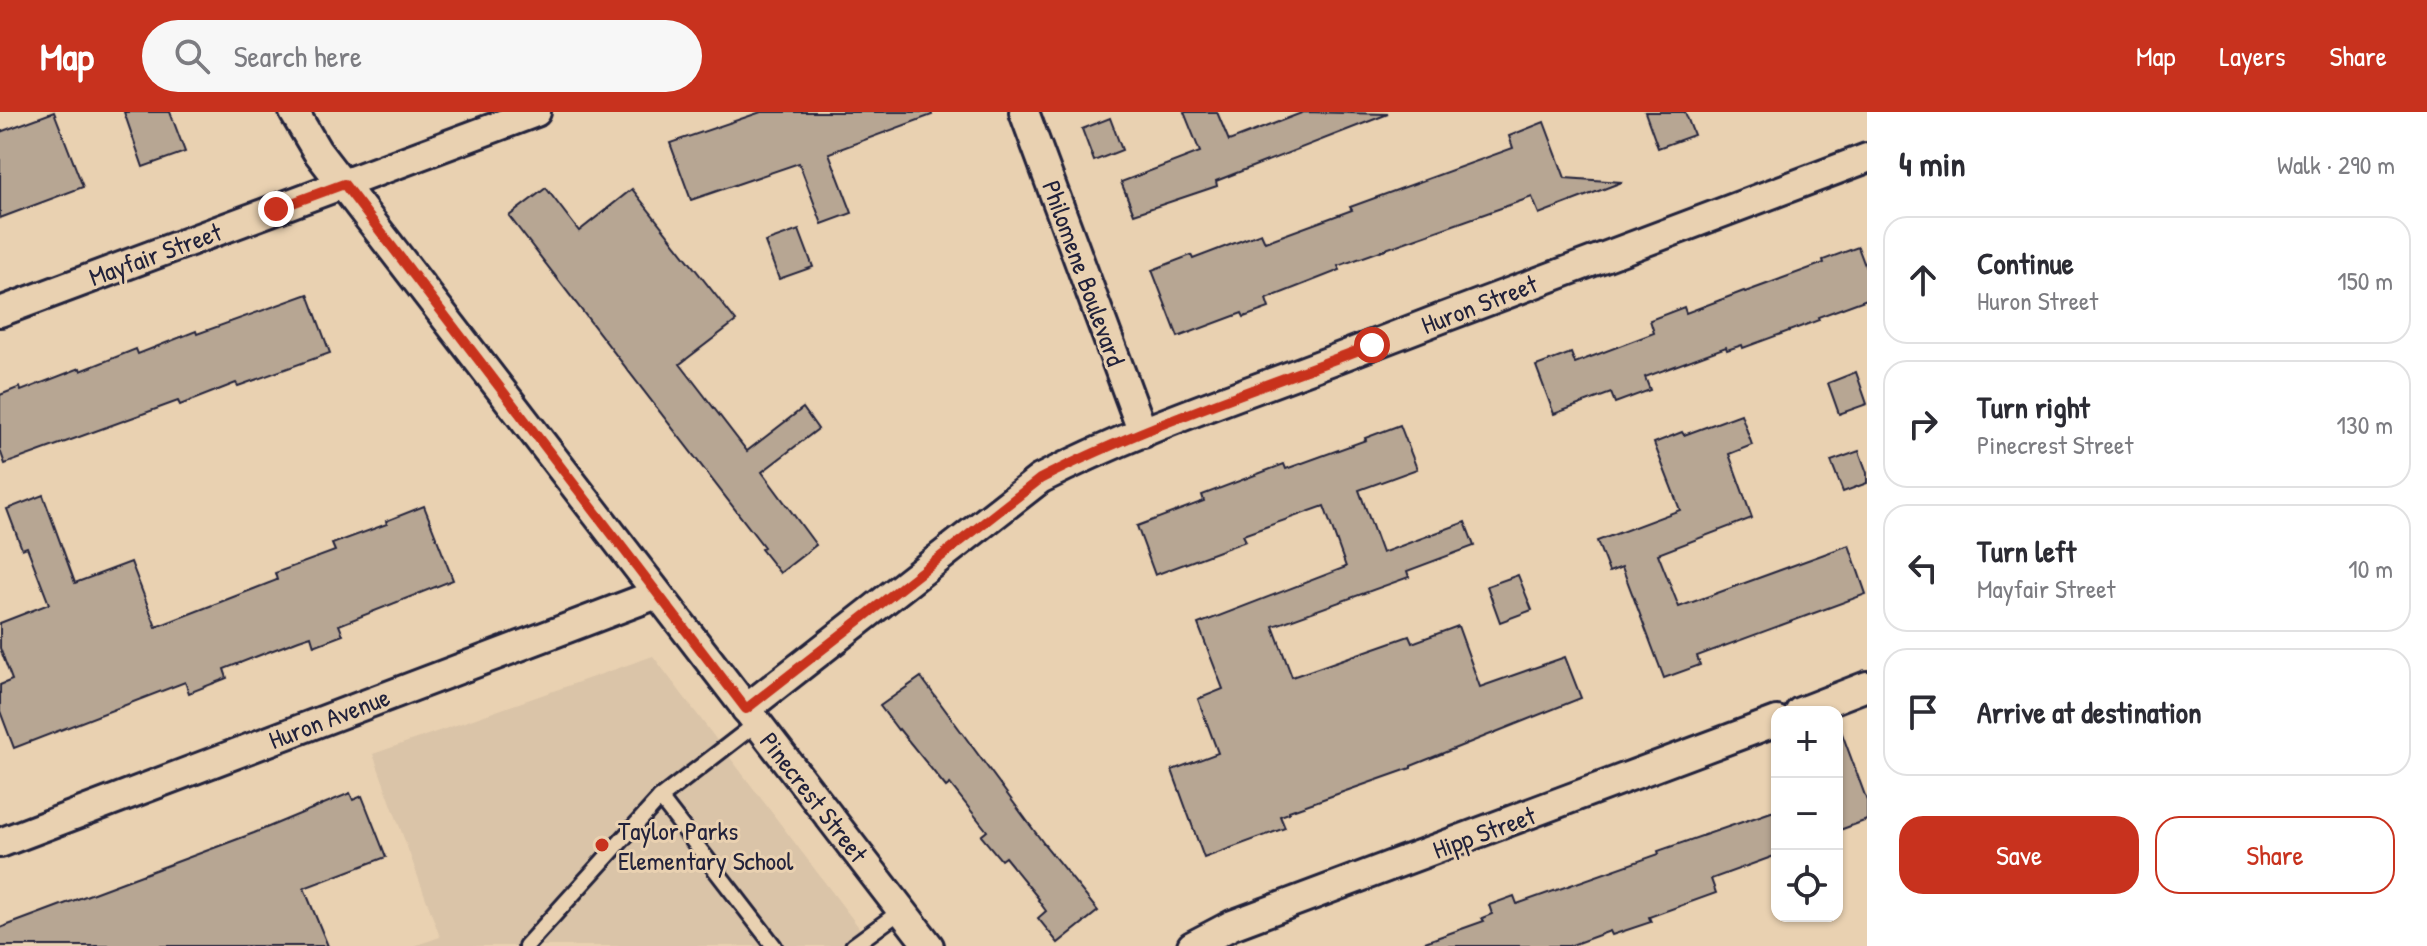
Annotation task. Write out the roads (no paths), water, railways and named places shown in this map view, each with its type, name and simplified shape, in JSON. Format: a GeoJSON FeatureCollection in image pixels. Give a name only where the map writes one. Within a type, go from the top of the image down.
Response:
{"type":"FeatureCollection","features":[{"type":"Feature","properties":{"kind":"street","name":"Pinecrest Street"},"geometry":{"type":"LineString","coordinates":[[294,112],[317,151],[929,946]]}},
{"type":"Feature","properties":{"kind":"street","name":"Mayfair Street"},"geometry":{"type":"LineString","coordinates":[[0,312],[536,112]]}},
{"type":"Feature","properties":{"kind":"street","name":"Philomene Boulevard"},"geometry":{"type":"LineString","coordinates":[[1024,112],[1143,433]]}},
{"type":"Feature","properties":{"kind":"street","name":"Huron Street"},"geometry":{"type":"LineString","coordinates":[[752,716],[1040,479],[1143,433],[1867,158]]}},
{"type":"Feature","properties":{"kind":"street","name":"Huron Avenue"},"geometry":{"type":"LineString","coordinates":[[0,843],[657,594]]}},
{"type":"Feature","properties":{"kind":"street"},"geometry":{"type":"LineString","coordinates":[[1815,706],[1867,686]]}},
{"type":"Feature","properties":{"kind":"street","name":"Hipp Street"},"geometry":{"type":"LineString","coordinates":[[1192,946],[1232,925],[1771,723]]}},
{"type":"Feature","properties":{"kind":"lane"},"geometry":{"type":"LineString","coordinates":[[526,946],[660,798],[752,716]]}},
{"type":"Feature","properties":{"kind":"lane"},"geometry":{"type":"LineString","coordinates":[[660,798],[774,946]]}},
{"type":"Feature","properties":{"kind":"lane"},"geometry":{"type":"LineString","coordinates":[[853,946],[902,910]]}},
{"type":"Feature","properties":{"kind":"place","name":"Taylor Parks Elementary School"},"geometry":{"type":"Point","coordinates":[602,845]}}]}
